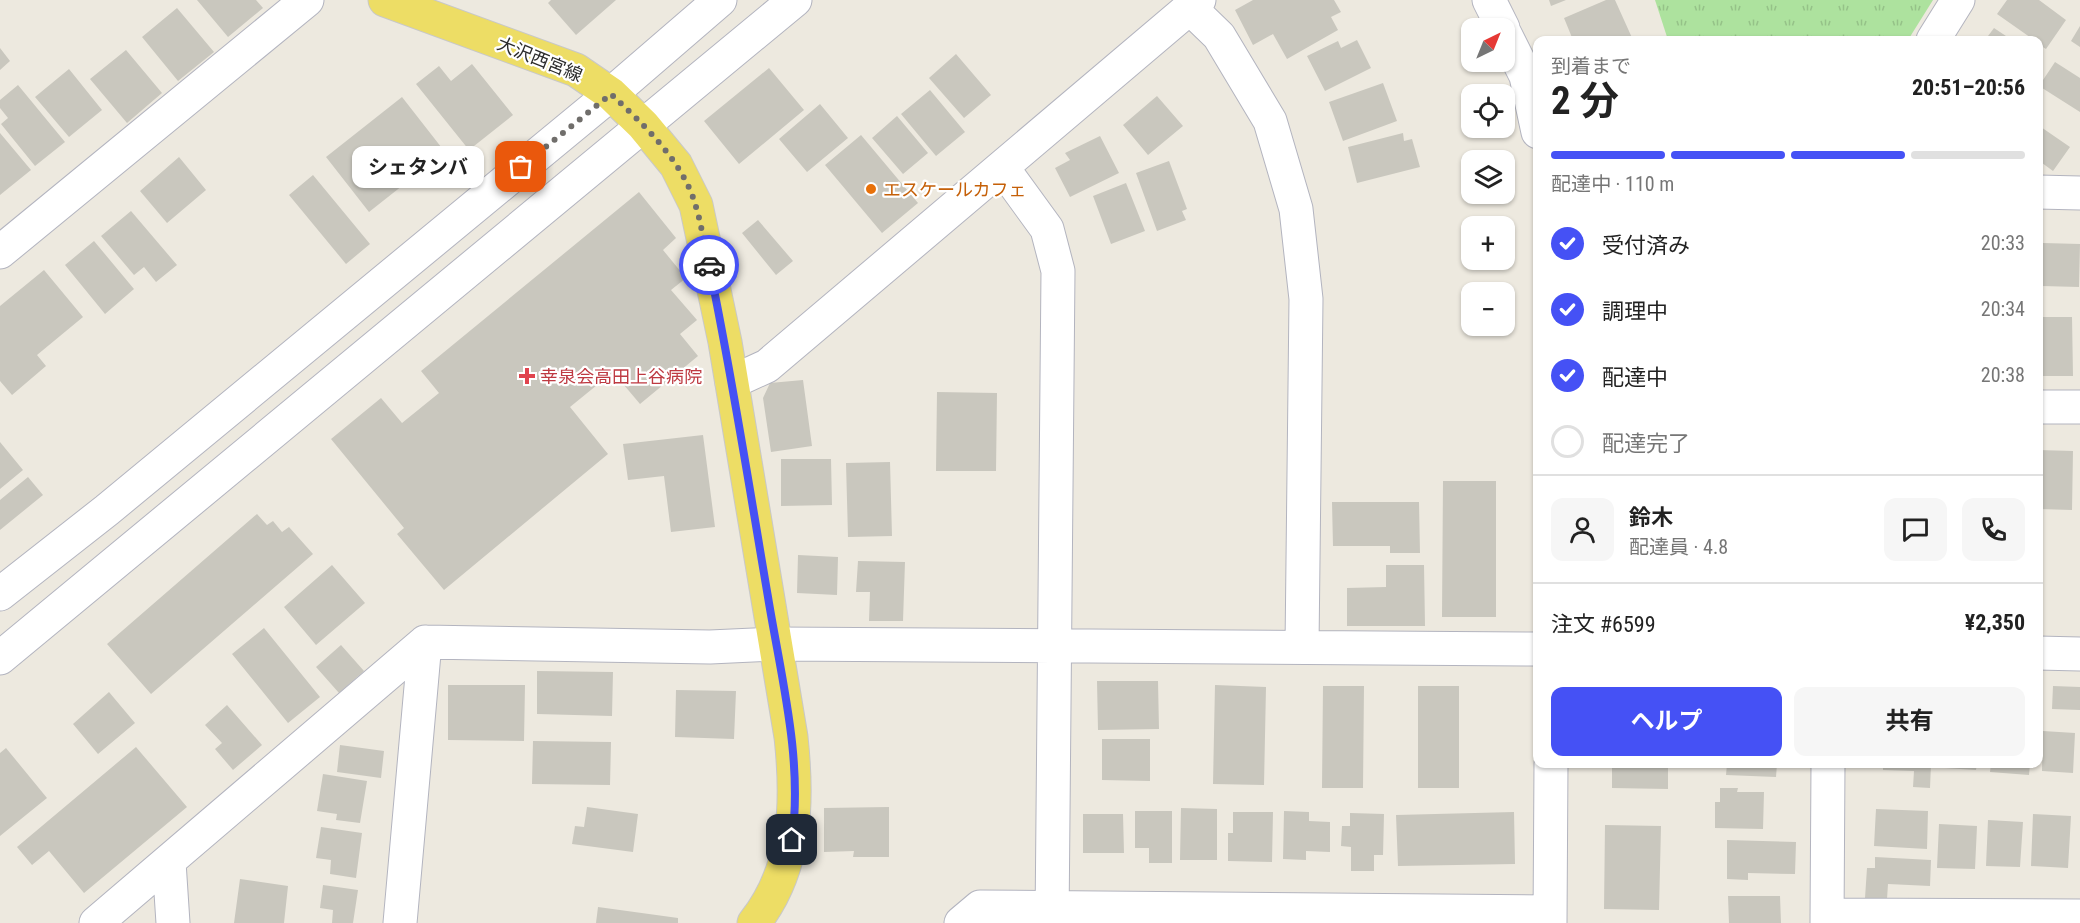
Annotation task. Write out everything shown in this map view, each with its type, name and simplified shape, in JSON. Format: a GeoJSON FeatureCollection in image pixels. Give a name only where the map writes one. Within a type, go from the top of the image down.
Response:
{"type":"FeatureCollection","features":[{"type":"Feature","properties":{"kind":"main road","name":"大沢西宮線"},"geometry":{"type":"LineString","coordinates":[[385,0],[576,70],[611,94],[643,125],[676,165],[696,205],[732,382],[791,736],[796,807],[792,840],[771,896],[754,923]]}},
{"type":"Feature","properties":{"kind":"street"},"geometry":{"type":"LineString","coordinates":[[0,252],[307,0]]}},
{"type":"Feature","properties":{"kind":"street"},"geometry":{"type":"LineString","coordinates":[[0,594],[107,510],[611,94],[720,0]]}},
{"type":"Feature","properties":{"kind":"street"},"geometry":{"type":"LineString","coordinates":[[0,658],[795,0]]}},
{"type":"Feature","properties":{"kind":"street"},"geometry":{"type":"LineString","coordinates":[[1489,0],[1498,18]]}},
{"type":"Feature","properties":{"kind":"street"},"geometry":{"type":"LineString","coordinates":[[1935,36],[1958,0]]}},
{"type":"Feature","properties":{"kind":"street"},"geometry":{"type":"LineString","coordinates":[[732,382],[767,366],[1195,4],[1219,36],[1270,121],[1296,209],[1306,298],[1302,647]]}},
{"type":"Feature","properties":{"kind":"street"},"geometry":{"type":"LineString","coordinates":[[1515,53],[1526,76],[1533,109]]}},
{"type":"Feature","properties":{"kind":"street"},"geometry":{"type":"LineString","coordinates":[[1002,167],[1047,229],[1058,271],[1052,916]]}},
{"type":"Feature","properties":{"kind":"street"},"geometry":{"type":"LineString","coordinates":[[2043,192],[2080,193]]}},
{"type":"Feature","properties":{"kind":"street"},"geometry":{"type":"LineString","coordinates":[[2043,406],[2080,407]]}},
{"type":"Feature","properties":{"kind":"street"},"geometry":{"type":"LineString","coordinates":[[96,923],[425,642],[710,647],[776,644],[1533,649]]}},
{"type":"Feature","properties":{"kind":"street"},"geometry":{"type":"LineString","coordinates":[[400,923],[425,642]]}},
{"type":"Feature","properties":{"kind":"street"},"geometry":{"type":"LineString","coordinates":[[2043,653],[2080,654]]}},
{"type":"Feature","properties":{"kind":"street"},"geometry":{"type":"LineString","coordinates":[[962,923],[980,907],[1052,916],[1550,918],[1551,768]]}},
{"type":"Feature","properties":{"kind":"street"},"geometry":{"type":"LineString","coordinates":[[1828,768],[1827,919],[2073,919]]}},
{"type":"Feature","properties":{"kind":"street"},"geometry":{"type":"LineString","coordinates":[[169,862],[173,923]]}},
{"type":"Feature","properties":{"kind":"green space"},"geometry":{"type":"Polygon","coordinates":[[[1655,0],[1933,0],[1910,36],[1667,36],[1655,0]]]}},
{"type":"Feature","properties":{"kind":"building"},"geometry":{"type":"Polygon","coordinates":[[[197,0],[256,0],[263,8],[228,37],[197,0]]]}},
{"type":"Feature","properties":{"kind":"building"},"geometry":{"type":"Polygon","coordinates":[[[551,0],[616,0],[576,35],[548,3],[551,0]]]}},
{"type":"Feature","properties":{"kind":"building"},"geometry":{"type":"Polygon","coordinates":[[[1253,0],[1334,0],[1341,12],[1331,17],[1338,30],[1287,59],[1273,34],[1253,45],[1235,10],[1253,0]]]}},
{"type":"Feature","properties":{"kind":"building"},"geometry":{"type":"Polygon","coordinates":[[[1549,0],[1566,0],[1551,6],[1549,0]]]}},
{"type":"Feature","properties":{"kind":"building"},"geometry":{"type":"Polygon","coordinates":[[[1606,0],[1615,0],[1631,36],[1571,36],[1564,18],[1606,0]]]}},
{"type":"Feature","properties":{"kind":"building"},"geometry":{"type":"Polygon","coordinates":[[[2007,0],[2039,0],[2066,20],[2046,49],[2043,47],[2043,36],[2028,36],[1997,14],[2007,0]]]}},
{"type":"Feature","properties":{"kind":"building"},"geometry":{"type":"Polygon","coordinates":[[[177,8],[214,52],[178,81],[142,37],[177,8]]]}},
{"type":"Feature","properties":{"kind":"building"},"geometry":{"type":"Polygon","coordinates":[[[2080,26],[2080,47],[2071,41],[2080,26]]]}},
{"type":"Feature","properties":{"kind":"building"},"geometry":{"type":"Polygon","coordinates":[[[1994,28],[2006,36],[1988,36],[1994,28]]]}},
{"type":"Feature","properties":{"kind":"building"},"geometry":{"type":"Polygon","coordinates":[[[1357,40],[1371,68],[1325,91],[1307,56],[1338,41],[1341,48],[1357,40]]]}},
{"type":"Feature","properties":{"kind":"building"},"geometry":{"type":"Polygon","coordinates":[[[0,48],[10,61],[0,70],[0,48]]]}},
{"type":"Feature","properties":{"kind":"building"},"geometry":{"type":"Polygon","coordinates":[[[126,50],[162,93],[127,123],[90,79],[126,50]]]}},
{"type":"Feature","properties":{"kind":"building"},"geometry":{"type":"Polygon","coordinates":[[[956,54],[991,95],[964,118],[929,78],[956,54]]]}},
{"type":"Feature","properties":{"kind":"building"},"geometry":{"type":"Polygon","coordinates":[[[2055,62],[2080,78],[2080,112],[2043,89],[2043,80],[2055,62]]]}},
{"type":"Feature","properties":{"kind":"building"},"geometry":{"type":"Polygon","coordinates":[[[472,64],[513,115],[469,150],[416,84],[439,66],[451,81],[472,64]]]}},
{"type":"Feature","properties":{"kind":"building"},"geometry":{"type":"Polygon","coordinates":[[[769,68],[804,110],[739,164],[704,121],[769,68]]]}},
{"type":"Feature","properties":{"kind":"building"},"geometry":{"type":"Polygon","coordinates":[[[69,69],[102,110],[69,137],[35,97],[69,69]]]}},
{"type":"Feature","properties":{"kind":"building"},"geometry":{"type":"Polygon","coordinates":[[[1383,83],[1397,121],[1343,141],[1329,102],[1383,83]]]}},
{"type":"Feature","properties":{"kind":"building"},"geometry":{"type":"Polygon","coordinates":[[[18,85],[65,142],[35,166],[1,124],[8,118],[0,108],[0,100],[18,85]]]}},
{"type":"Feature","properties":{"kind":"building"},"geometry":{"type":"Polygon","coordinates":[[[930,90],[965,132],[936,156],[901,114],[930,90]]]}},
{"type":"Feature","properties":{"kind":"building"},"geometry":{"type":"Polygon","coordinates":[[[1157,96],[1183,126],[1148,155],[1123,125],[1157,96]]]}},
{"type":"Feature","properties":{"kind":"building"},"geometry":{"type":"Polygon","coordinates":[[[402,97],[445,152],[369,212],[326,157],[402,97]]]}},
{"type":"Feature","properties":{"kind":"building"},"geometry":{"type":"Polygon","coordinates":[[[820,104],[848,138],[807,172],[779,139],[820,104]]]}},
{"type":"Feature","properties":{"kind":"building"},"geometry":{"type":"Polygon","coordinates":[[[897,116],[928,153],[903,174],[872,138],[897,116]]]}},
{"type":"Feature","properties":{"kind":"building"},"geometry":{"type":"Polygon","coordinates":[[[2043,128],[2070,147],[2053,171],[2043,164],[2043,128]]]}},
{"type":"Feature","properties":{"kind":"building"},"geometry":{"type":"Polygon","coordinates":[[[0,133],[31,170],[0,195],[0,133]]]}},
{"type":"Feature","properties":{"kind":"building"},"geometry":{"type":"Polygon","coordinates":[[[1403,133],[1404,141],[1412,139],[1420,167],[1357,183],[1348,147],[1403,133]]]}},
{"type":"Feature","properties":{"kind":"building"},"geometry":{"type":"Polygon","coordinates":[[[861,135],[918,203],[882,233],[825,165],[861,135]]]}},
{"type":"Feature","properties":{"kind":"building"},"geometry":{"type":"Polygon","coordinates":[[[1100,136],[1119,173],[1070,197],[1055,168],[1070,160],[1065,153],[1100,136]]]}},
{"type":"Feature","properties":{"kind":"building"},"geometry":{"type":"Polygon","coordinates":[[[179,157],[206,190],[167,223],[140,191],[179,157]]]}},
{"type":"Feature","properties":{"kind":"building"},"geometry":{"type":"Polygon","coordinates":[[[1169,161],[1187,209],[1182,211],[1186,220],[1157,231],[1136,173],[1169,161]]]}},
{"type":"Feature","properties":{"kind":"building"},"geometry":{"type":"Polygon","coordinates":[[[313,175],[370,244],[346,264],[289,195],[313,175]]]}},
{"type":"Feature","properties":{"kind":"building"},"geometry":{"type":"Polygon","coordinates":[[[1126,183],[1145,231],[1111,244],[1093,196],[1126,183]]]}},
{"type":"Feature","properties":{"kind":"building"},"geometry":{"type":"Polygon","coordinates":[[[639,192],[676,238],[663,250],[686,278],[671,290],[697,320],[680,334],[698,356],[640,404],[613,372],[570,407],[608,454],[444,590],[397,534],[404,528],[331,439],[381,398],[402,423],[439,393],[421,371],[639,192]]]}},
{"type":"Feature","properties":{"kind":"building"},"geometry":{"type":"Polygon","coordinates":[[[131,211],[177,265],[156,282],[144,267],[134,275],[101,236],[131,211]]]}},
{"type":"Feature","properties":{"kind":"building"},"geometry":{"type":"Polygon","coordinates":[[[758,220],[793,261],[776,275],[742,233],[758,220]]]}},
{"type":"Feature","properties":{"kind":"building"},"geometry":{"type":"Polygon","coordinates":[[[94,241],[134,289],[105,314],[65,265],[94,241]]]}},
{"type":"Feature","properties":{"kind":"building"},"geometry":{"type":"Polygon","coordinates":[[[2043,243],[2080,244],[2079,287],[2043,286],[2043,243]]]}},
{"type":"Feature","properties":{"kind":"building"},"geometry":{"type":"Polygon","coordinates":[[[44,270],[83,317],[37,355],[46,366],[12,395],[0,381],[0,306],[44,270]]]}},
{"type":"Feature","properties":{"kind":"building"},"geometry":{"type":"Polygon","coordinates":[[[2043,317],[2072,317],[2073,376],[2043,376],[2043,317]]]}},
{"type":"Feature","properties":{"kind":"building"},"geometry":{"type":"Polygon","coordinates":[[[803,380],[812,446],[771,452],[763,398],[770,383],[803,380]]]}},
{"type":"Feature","properties":{"kind":"building"},"geometry":{"type":"Polygon","coordinates":[[[937,392],[997,393],[996,471],[936,471],[937,392]]]}},
{"type":"Feature","properties":{"kind":"building"},"geometry":{"type":"Polygon","coordinates":[[[703,435],[715,527],[671,532],[664,476],[628,480],[623,444],[703,435]]]}},
{"type":"Feature","properties":{"kind":"building"},"geometry":{"type":"Polygon","coordinates":[[[0,442],[23,470],[0,489],[0,442]]]}},
{"type":"Feature","properties":{"kind":"building"},"geometry":{"type":"Polygon","coordinates":[[[2043,450],[2073,451],[2072,510],[2043,509],[2043,450]]]}},
{"type":"Feature","properties":{"kind":"building"},"geometry":{"type":"Polygon","coordinates":[[[781,459],[831,459],[832,505],[781,506],[781,459]]]}},
{"type":"Feature","properties":{"kind":"building"},"geometry":{"type":"Polygon","coordinates":[[[890,462],[892,536],[848,537],[846,463],[890,462]]]}},
{"type":"Feature","properties":{"kind":"building"},"geometry":{"type":"Polygon","coordinates":[[[28,477],[43,495],[0,530],[0,500],[28,477]]]}},
{"type":"Feature","properties":{"kind":"building"},"geometry":{"type":"Polygon","coordinates":[[[1443,481],[1496,481],[1496,617],[1442,617],[1443,481]]]}},
{"type":"Feature","properties":{"kind":"building"},"geometry":{"type":"Polygon","coordinates":[[[1332,502],[1419,502],[1420,553],[1390,553],[1390,546],[1333,546],[1332,502]]]}},
{"type":"Feature","properties":{"kind":"building"},"geometry":{"type":"Polygon","coordinates":[[[257,514],[267,525],[273,521],[282,532],[289,527],[313,554],[151,694],[107,644],[257,514]]]}},
{"type":"Feature","properties":{"kind":"building"},"geometry":{"type":"Polygon","coordinates":[[[798,555],[838,557],[837,595],[797,593],[798,555]]]}},
{"type":"Feature","properties":{"kind":"building"},"geometry":{"type":"Polygon","coordinates":[[[858,561],[905,562],[903,621],[869,621],[870,592],[856,592],[858,561]]]}},
{"type":"Feature","properties":{"kind":"building"},"geometry":{"type":"Polygon","coordinates":[[[332,565],[365,603],[316,645],[284,607],[332,565]]]}},
{"type":"Feature","properties":{"kind":"building"},"geometry":{"type":"Polygon","coordinates":[[[1386,565],[1424,565],[1425,626],[1347,626],[1347,588],[1386,587],[1386,565]]]}},
{"type":"Feature","properties":{"kind":"building"},"geometry":{"type":"Polygon","coordinates":[[[264,628],[320,697],[288,723],[232,654],[264,628]]]}},
{"type":"Feature","properties":{"kind":"building"},"geometry":{"type":"Polygon","coordinates":[[[341,645],[364,671],[339,693],[316,667],[341,645]]]}},
{"type":"Feature","properties":{"kind":"building"},"geometry":{"type":"Polygon","coordinates":[[[537,671],[613,672],[612,716],[537,714],[537,671]]]}},
{"type":"Feature","properties":{"kind":"building"},"geometry":{"type":"Polygon","coordinates":[[[1097,681],[1158,681],[1159,729],[1098,730],[1097,681]]]}},
{"type":"Feature","properties":{"kind":"building"},"geometry":{"type":"Polygon","coordinates":[[[448,685],[525,685],[524,741],[448,740],[448,685]]]}},
{"type":"Feature","properties":{"kind":"building"},"geometry":{"type":"Polygon","coordinates":[[[1215,685],[1266,687],[1264,785],[1213,784],[1215,685]]]}},
{"type":"Feature","properties":{"kind":"building"},"geometry":{"type":"Polygon","coordinates":[[[1323,686],[1364,686],[1363,788],[1322,788],[1323,686]]]}},
{"type":"Feature","properties":{"kind":"building"},"geometry":{"type":"Polygon","coordinates":[[[1418,686],[1459,686],[1459,788],[1418,788],[1418,686]]]}},
{"type":"Feature","properties":{"kind":"building"},"geometry":{"type":"Polygon","coordinates":[[[2053,686],[2080,687],[2080,710],[2052,709],[2053,686]]]}},
{"type":"Feature","properties":{"kind":"building"},"geometry":{"type":"Polygon","coordinates":[[[676,690],[736,691],[734,739],[675,737],[676,690]]]}},
{"type":"Feature","properties":{"kind":"building"},"geometry":{"type":"Polygon","coordinates":[[[109,692],[135,723],[98,754],[73,724],[109,692]]]}},
{"type":"Feature","properties":{"kind":"building"},"geometry":{"type":"Polygon","coordinates":[[[227,705],[262,745],[233,770],[215,749],[222,743],[205,725],[227,705]]]}},
{"type":"Feature","properties":{"kind":"building"},"geometry":{"type":"Polygon","coordinates":[[[2043,731],[2075,733],[2073,773],[2042,771],[2043,731]]]}},
{"type":"Feature","properties":{"kind":"building"},"geometry":{"type":"Polygon","coordinates":[[[1102,739],[1150,739],[1150,781],[1102,780],[1102,739]]]}},
{"type":"Feature","properties":{"kind":"building"},"geometry":{"type":"Polygon","coordinates":[[[533,741],[611,742],[610,785],[532,784],[533,741]]]}},
{"type":"Feature","properties":{"kind":"building"},"geometry":{"type":"Polygon","coordinates":[[[340,745],[384,751],[381,778],[337,772],[340,745]]]}},
{"type":"Feature","properties":{"kind":"building"},"geometry":{"type":"Polygon","coordinates":[[[136,747],[187,807],[84,893],[49,851],[32,865],[17,847],[136,747]]]}},
{"type":"Feature","properties":{"kind":"building"},"geometry":{"type":"Polygon","coordinates":[[[6,748],[47,798],[0,836],[0,753],[6,748]]]}},
{"type":"Feature","properties":{"kind":"building"},"geometry":{"type":"Polygon","coordinates":[[[1612,768],[1668,768],[1668,789],[1612,788],[1612,768]]]}},
{"type":"Feature","properties":{"kind":"building"},"geometry":{"type":"Polygon","coordinates":[[[1727,768],[1777,768],[1776,777],[1726,775],[1727,768]]]}},
{"type":"Feature","properties":{"kind":"building"},"geometry":{"type":"Polygon","coordinates":[[[1883,768],[1931,768],[1930,788],[1913,787],[1914,771],[1883,770],[1883,768]]]}},
{"type":"Feature","properties":{"kind":"building"},"geometry":{"type":"Polygon","coordinates":[[[1945,768],[1976,768],[1976,770],[1945,768]]]}},
{"type":"Feature","properties":{"kind":"building"},"geometry":{"type":"Polygon","coordinates":[[[1990,768],[2030,768],[2029,775],[1990,772],[1990,768]]]}},
{"type":"Feature","properties":{"kind":"building"},"geometry":{"type":"Polygon","coordinates":[[[323,774],[367,781],[360,823],[336,820],[337,814],[317,811],[323,774]]]}},
{"type":"Feature","properties":{"kind":"building"},"geometry":{"type":"Polygon","coordinates":[[[1720,788],[1738,788],[1737,792],[1764,792],[1763,829],[1715,828],[1715,802],[1720,802],[1720,788]]]}},
{"type":"Feature","properties":{"kind":"building"},"geometry":{"type":"Polygon","coordinates":[[[587,807],[638,814],[633,852],[572,844],[575,826],[584,827],[587,807]]]}},
{"type":"Feature","properties":{"kind":"building"},"geometry":{"type":"Polygon","coordinates":[[[889,807],[889,857],[853,857],[854,851],[824,852],[824,808],[889,807]]]}},
{"type":"Feature","properties":{"kind":"building"},"geometry":{"type":"Polygon","coordinates":[[[1181,808],[1217,809],[1217,860],[1180,860],[1181,808]]]}},
{"type":"Feature","properties":{"kind":"building"},"geometry":{"type":"Polygon","coordinates":[[[1876,809],[1928,811],[1927,849],[1874,846],[1876,809]]]}},
{"type":"Feature","properties":{"kind":"building"},"geometry":{"type":"Polygon","coordinates":[[[1135,811],[1172,811],[1172,863],[1149,863],[1149,848],[1135,848],[1135,811]]]}},
{"type":"Feature","properties":{"kind":"building"},"geometry":{"type":"Polygon","coordinates":[[[1284,811],[1309,812],[1309,821],[1330,822],[1330,852],[1306,851],[1306,860],[1283,859],[1284,811]]]}},
{"type":"Feature","properties":{"kind":"building"},"geometry":{"type":"Polygon","coordinates":[[[1233,812],[1273,812],[1272,862],[1228,861],[1228,833],[1233,833],[1233,812]]]}},
{"type":"Feature","properties":{"kind":"building"},"geometry":{"type":"Polygon","coordinates":[[[1514,812],[1515,864],[1398,866],[1396,815],[1514,812]]]}},
{"type":"Feature","properties":{"kind":"building"},"geometry":{"type":"Polygon","coordinates":[[[1350,813],[1384,814],[1383,855],[1374,855],[1374,871],[1351,871],[1351,847],[1341,846],[1342,826],[1350,826],[1350,813]]]}},
{"type":"Feature","properties":{"kind":"building"},"geometry":{"type":"Polygon","coordinates":[[[1083,814],[1123,814],[1124,853],[1083,853],[1083,814]]]}},
{"type":"Feature","properties":{"kind":"building"},"geometry":{"type":"Polygon","coordinates":[[[2033,814],[2071,816],[2068,868],[2031,866],[2033,814]]]}},
{"type":"Feature","properties":{"kind":"building"},"geometry":{"type":"Polygon","coordinates":[[[1988,820],[2023,822],[2020,867],[1986,866],[1988,820]]]}},
{"type":"Feature","properties":{"kind":"building"},"geometry":{"type":"Polygon","coordinates":[[[1939,824],[1977,826],[1975,869],[1937,868],[1939,824]]]}},
{"type":"Feature","properties":{"kind":"building"},"geometry":{"type":"Polygon","coordinates":[[[1605,825],[1661,826],[1659,910],[1604,909],[1605,825]]]}},
{"type":"Feature","properties":{"kind":"building"},"geometry":{"type":"Polygon","coordinates":[[[321,827],[362,833],[356,878],[330,874],[331,860],[316,858],[321,827]]]}},
{"type":"Feature","properties":{"kind":"building"},"geometry":{"type":"Polygon","coordinates":[[[1727,840],[1796,842],[1795,874],[1748,873],[1748,880],[1727,879],[1727,840]]]}},
{"type":"Feature","properties":{"kind":"building"},"geometry":{"type":"Polygon","coordinates":[[[1875,857],[1931,860],[1930,886],[1888,884],[1887,899],[1865,898],[1867,868],[1875,868],[1875,857]]]}},
{"type":"Feature","properties":{"kind":"building"},"geometry":{"type":"Polygon","coordinates":[[[240,879],[288,886],[284,923],[234,923],[240,879]]]}},
{"type":"Feature","properties":{"kind":"building"},"geometry":{"type":"Polygon","coordinates":[[[323,885],[358,890],[353,923],[332,923],[333,910],[320,908],[323,885]]]}},
{"type":"Feature","properties":{"kind":"building"},"geometry":{"type":"Polygon","coordinates":[[[1728,896],[1780,896],[1781,923],[1729,923],[1728,896]]]}},
{"type":"Feature","properties":{"kind":"building"},"geometry":{"type":"Polygon","coordinates":[[[598,907],[678,918],[678,923],[596,923],[598,907]]]}},
{"type":"Feature","properties":{"kind":"way so far"},"geometry":{"type":"LineString","coordinates":[[521,167],[611,94],[643,125],[676,165],[696,205],[709,265]]}},
{"type":"Feature","properties":{"kind":"place","name":"シェタンバ"},"geometry":{"type":"Point","coordinates":[521,167]}},
{"type":"Feature","properties":{"kind":"place","name":"エスケールカフェ"},"geometry":{"type":"Point","coordinates":[871,189]}},
{"type":"Feature","properties":{"kind":"place","name":"幸泉会高田上谷病院"},"geometry":{"type":"Point","coordinates":[527,376]}},
{"type":"Feature","properties":{"kind":"route"},"geometry":{"type":"LineString","coordinates":[[709,265],[725,342],[791,736],[796,807],[792,840]]}}]}
